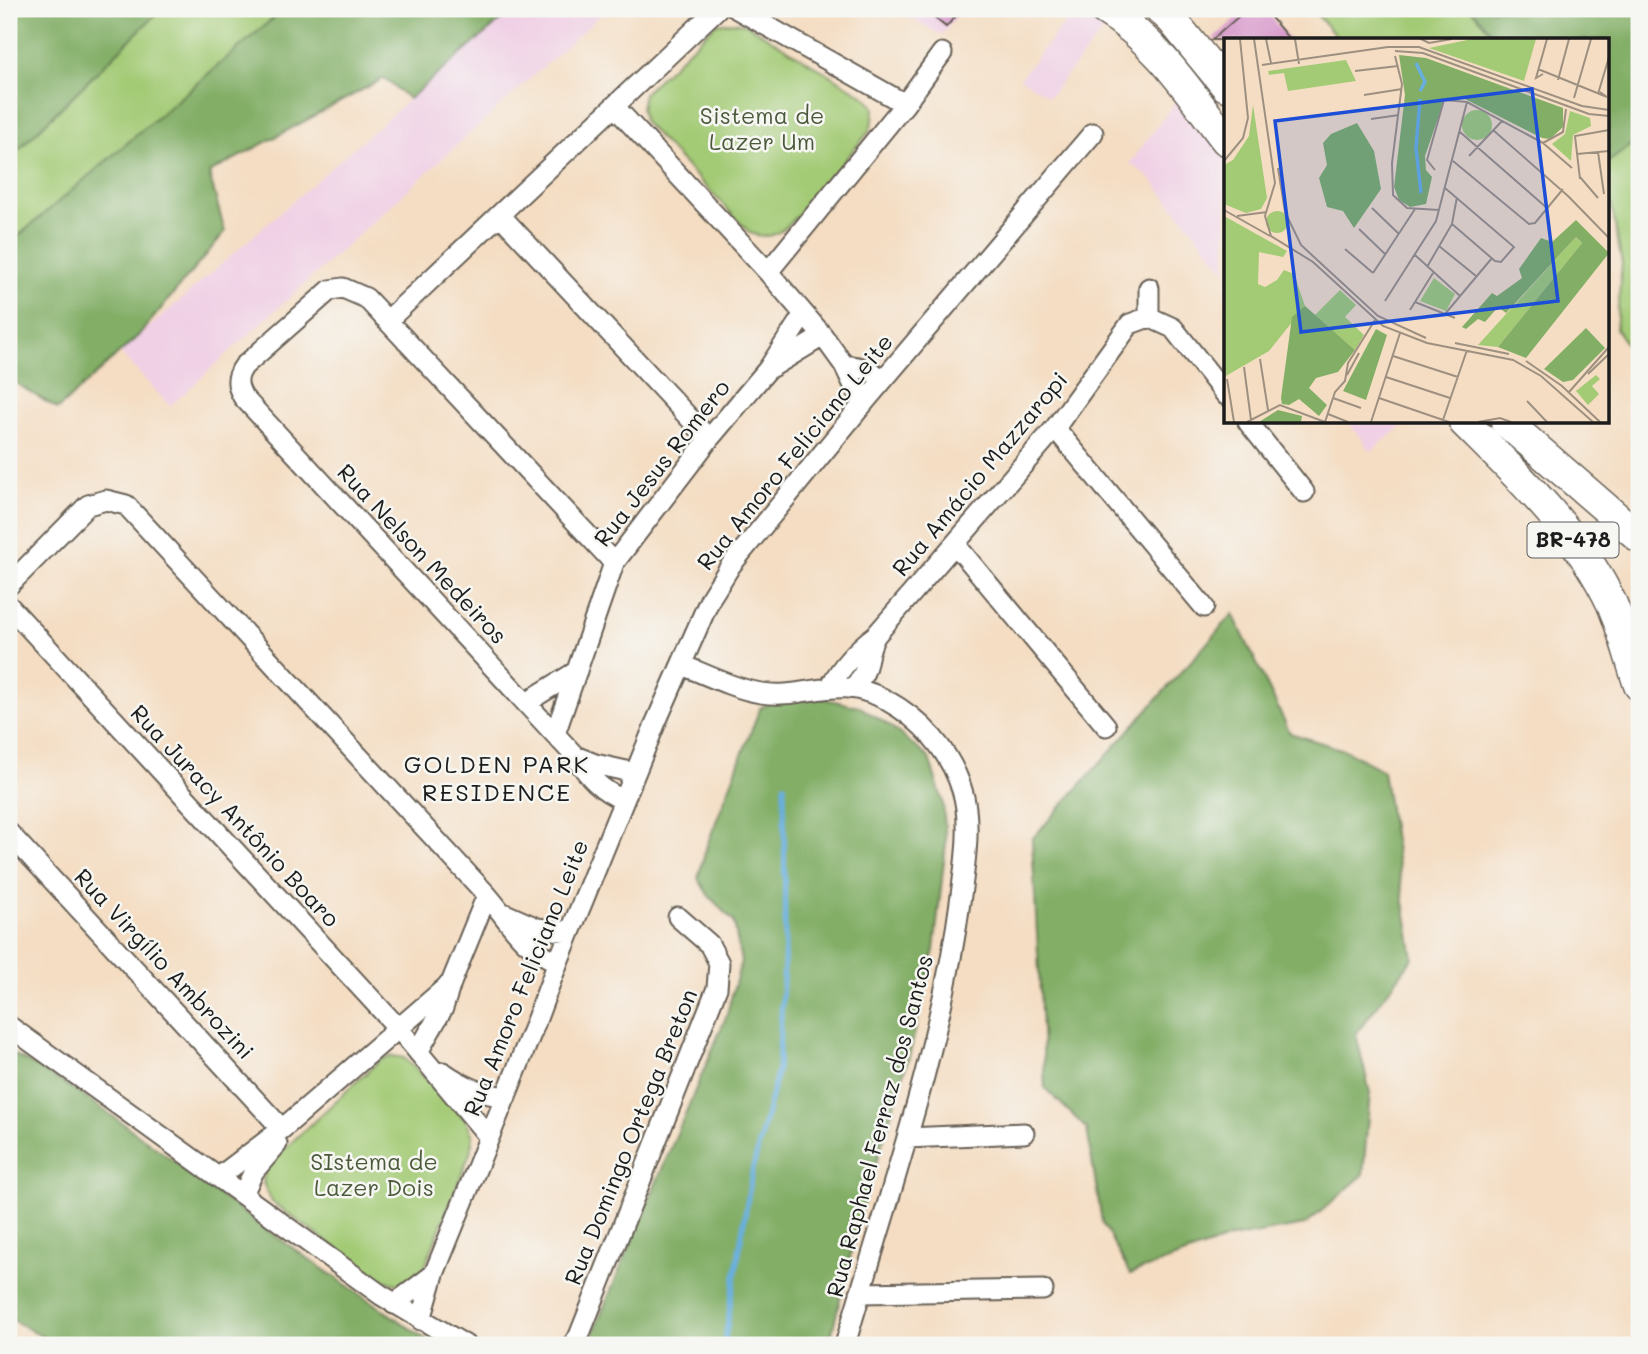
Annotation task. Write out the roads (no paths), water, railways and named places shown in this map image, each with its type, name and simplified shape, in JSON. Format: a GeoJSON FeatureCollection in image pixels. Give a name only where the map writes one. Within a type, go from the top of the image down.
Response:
{"type":"FeatureCollection","features":[{"type":"Feature","properties":{"kind":"main road"},"geometry":{"type":"LineString","coordinates":[[1104,9],[1119,18],[1166,63],[1224,137]]}},
{"type":"Feature","properties":{"kind":"main road"},"geometry":{"type":"LineString","coordinates":[[1171,12],[1224,83]]}},
{"type":"Feature","properties":{"kind":"main road","name":"BR-478"},"geometry":{"type":"LineString","coordinates":[[1466,424],[1530,487],[1580,549],[1612,605],[1639,685]]}},
{"type":"Feature","properties":{"kind":"main road","name":"BR-478"},"geometry":{"type":"LineString","coordinates":[[1508,424],[1639,537]]}},
{"type":"Feature","properties":{"kind":"street"},"geometry":{"type":"LineString","coordinates":[[614,563],[387,321],[717,9]]}},
{"type":"Feature","properties":{"kind":"street"},"geometry":{"type":"LineString","coordinates":[[737,9],[905,104]]}},
{"type":"Feature","properties":{"kind":"street"},"geometry":{"type":"LineString","coordinates":[[768,272],[905,104],[942,53]]}},
{"type":"Feature","properties":{"kind":"street"},"geometry":{"type":"LineString","coordinates":[[614,106],[768,272],[823,336],[844,365],[856,390],[867,399]]}},
{"type":"Feature","properties":{"kind":"street","name":"Rua Amoro Feliciano Leite"},"geometry":{"type":"LineString","coordinates":[[421,1320],[434,1274],[570,932],[711,597],[731,565],[867,399],[1093,133]]}},
{"type":"Feature","properties":{"kind":"street"},"geometry":{"type":"LineString","coordinates":[[500,215],[709,439]]}},
{"type":"Feature","properties":{"kind":"street","name":"Rua Nelson Medeiros"},"geometry":{"type":"LineString","coordinates":[[387,321],[366,298],[343,288],[330,290],[243,366],[237,383],[243,397],[528,704],[575,756],[586,773],[599,786],[624,800]]}},
{"type":"Feature","properties":{"kind":"street"},"geometry":{"type":"LineString","coordinates":[[1149,288],[1149,317],[1172,328],[1224,393]]}},
{"type":"Feature","properties":{"kind":"street","name":"Rua Jesus Romero"},"geometry":{"type":"LineString","coordinates":[[555,734],[614,563],[709,439],[768,369],[804,314]]}},
{"type":"Feature","properties":{"kind":"street","name":"Rua Amácio Mazzaropi"},"geometry":{"type":"LineString","coordinates":[[858,682],[876,635],[1055,428],[1130,324],[1149,317]]}},
{"type":"Feature","properties":{"kind":"street","name":"Rua Jesus Romero"},"geometry":{"type":"LineString","coordinates":[[768,369],[823,336]]}},
{"type":"Feature","properties":{"kind":"street"},"geometry":{"type":"LineString","coordinates":[[844,365],[873,371],[883,380]]}},
{"type":"Feature","properties":{"kind":"street"},"geometry":{"type":"LineString","coordinates":[[1250,424],[1304,492]]}},
{"type":"Feature","properties":{"kind":"street"},"geometry":{"type":"LineString","coordinates":[[1055,428],[1204,607]]}},
{"type":"Feature","properties":{"kind":"street"},"geometry":{"type":"LineString","coordinates":[[9,585],[88,505],[106,500],[126,505],[488,895],[522,939],[538,954],[558,962]]}},
{"type":"Feature","properties":{"kind":"street"},"geometry":{"type":"LineString","coordinates":[[955,544],[1105,726]]}},
{"type":"Feature","properties":{"kind":"street","name":"Rua Juracy Antônio Boaro"},"geometry":{"type":"LineString","coordinates":[[9,606],[399,1029],[489,1137]]}},
{"type":"Feature","properties":{"kind":"street","name":"Rua Amácio Mazzaropi"},"geometry":{"type":"LineString","coordinates":[[830,687],[837,674],[859,648],[876,635]]}},
{"type":"Feature","properties":{"kind":"street","name":"Rua Raphael Ferraz dos Santos"},"geometry":{"type":"LineString","coordinates":[[682,665],[762,693],[776,694],[858,682],[862,689],[885,699],[916,720],[936,741],[951,764],[963,792],[966,820],[965,867],[945,996],[907,1138],[845,1345]]}},
{"type":"Feature","properties":{"kind":"street"},"geometry":{"type":"LineString","coordinates":[[528,704],[578,671]]}},
{"type":"Feature","properties":{"kind":"street","name":"Rua Nelson Medeiros"},"geometry":{"type":"LineString","coordinates":[[575,756],[595,764],[635,773]]}},
{"type":"Feature","properties":{"kind":"street","name":"Rua Virgílio Ambrozini"},"geometry":{"type":"LineString","coordinates":[[9,833],[282,1129]]}},
{"type":"Feature","properties":{"kind":"street"},"geometry":{"type":"LineString","coordinates":[[421,1056],[488,895]]}},
{"type":"Feature","properties":{"kind":"street"},"geometry":{"type":"LineString","coordinates":[[502,912],[537,928],[570,932]]}},
{"type":"Feature","properties":{"kind":"street","name":"Rua Domingo Ortega Breton"},"geometry":{"type":"LineString","coordinates":[[572,1345],[579,1336],[717,988],[719,963],[709,944],[678,917]]}},
{"type":"Feature","properties":{"kind":"street"},"geometry":{"type":"LineString","coordinates":[[219,1177],[282,1129],[451,983]]}},
{"type":"Feature","properties":{"kind":"street"},"geometry":{"type":"LineString","coordinates":[[9,1026],[394,1304],[465,1345]]}},
{"type":"Feature","properties":{"kind":"street","name":"Rua Juracy Antônio Boaro"},"geometry":{"type":"LineString","coordinates":[[421,1056],[461,1084],[484,1094],[506,1097]]}},
{"type":"Feature","properties":{"kind":"street"},"geometry":{"type":"LineString","coordinates":[[243,1194],[254,1171],[283,1139],[282,1129]]}},
{"type":"Feature","properties":{"kind":"street"},"geometry":{"type":"LineString","coordinates":[[907,1138],[1024,1133]]}},
{"type":"Feature","properties":{"kind":"street"},"geometry":{"type":"LineString","coordinates":[[394,1304],[434,1274]]}},
{"type":"Feature","properties":{"kind":"street"},"geometry":{"type":"LineString","coordinates":[[860,1293],[1043,1290]]}},
{"type":"Feature","properties":{"kind":"waterway"},"geometry":{"type":"LineString","coordinates":[[724,1345],[752,1172],[778,1069],[785,946],[784,785]]}},
{"type":"Feature","properties":{"kind":"district","name":"GOLDEN PARK RESIDENCE"},"geometry":{"type":"Point","coordinates":[497,779]}},
{"type":"Feature","properties":{"kind":"park label","name":"Sistema de Lazer Um"},"geometry":{"type":"Point","coordinates":[762,129]}},
{"type":"Feature","properties":{"kind":"park label","name":"SIstema de Lazer Dois"},"geometry":{"type":"Point","coordinates":[374,1175]}}]}
